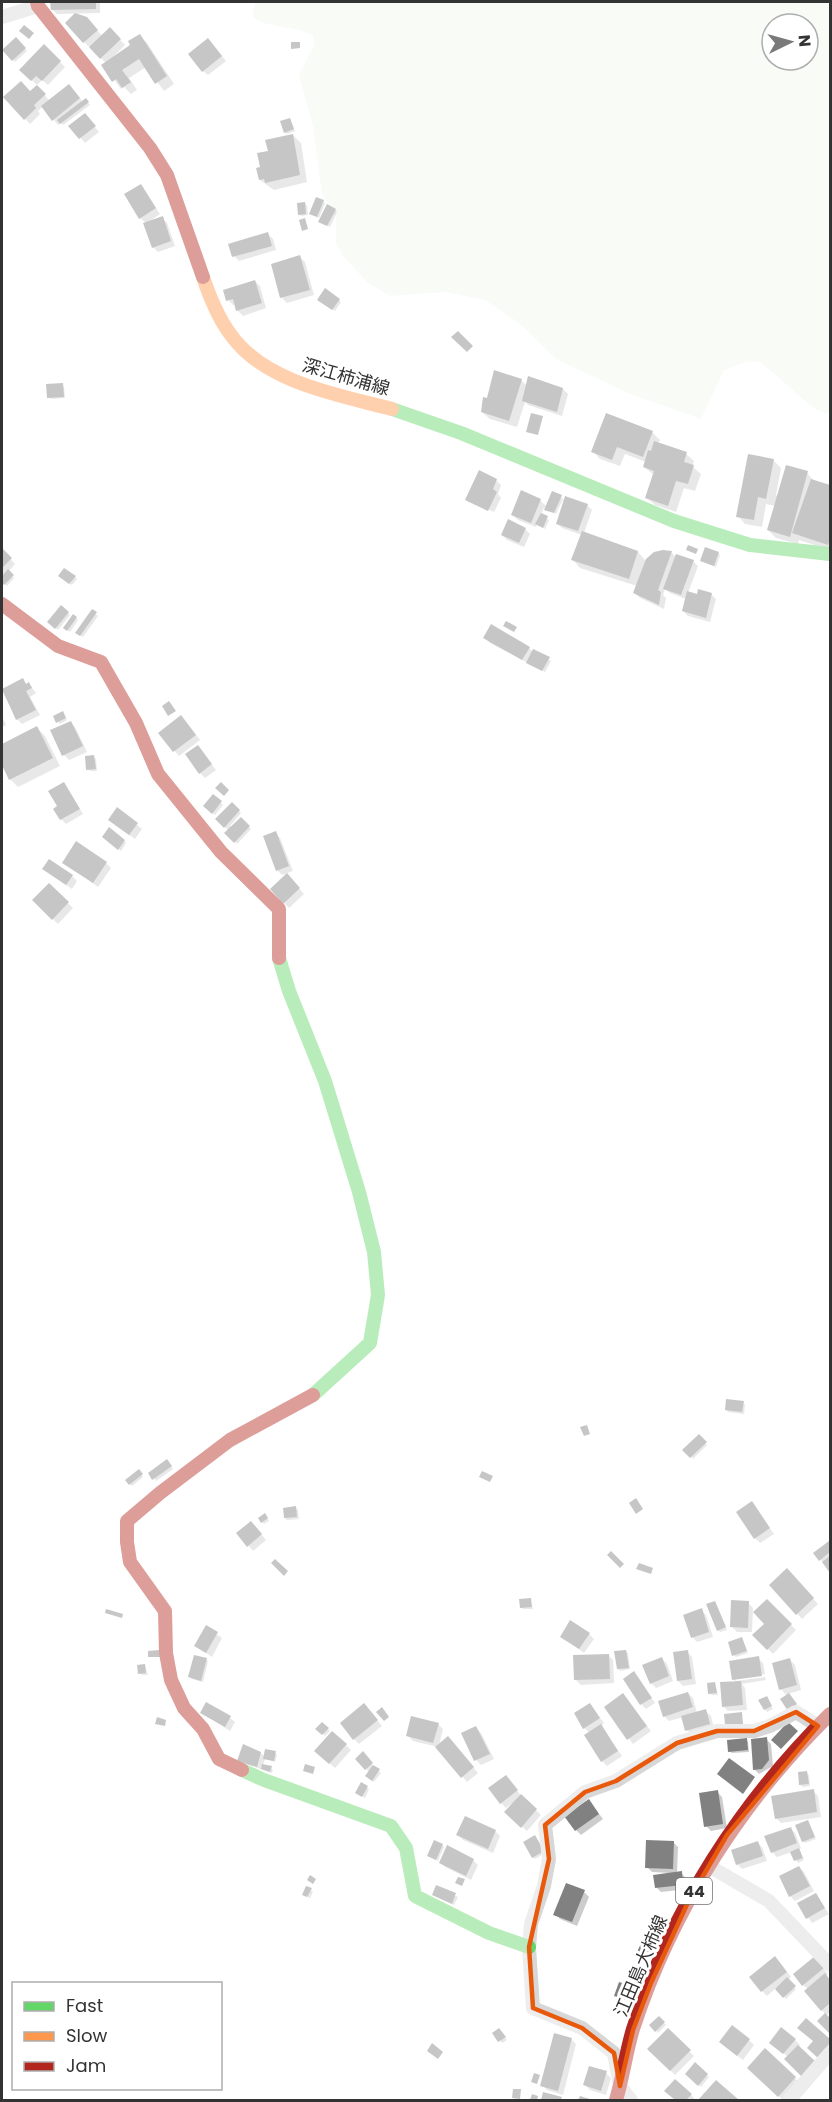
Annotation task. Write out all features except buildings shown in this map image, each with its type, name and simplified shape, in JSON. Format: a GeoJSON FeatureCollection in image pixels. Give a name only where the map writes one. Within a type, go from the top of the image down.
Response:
{"type":"FeatureCollection","features":[{"type":"Feature","properties":{"kind":"street"},"geometry":{"type":"LineString","coordinates":[[2,17],[37,4]]}},
{"type":"Feature","properties":{"kind":"street","name":"深江柿浦線"},"geometry":{"type":"LineString","coordinates":[[37,4],[150,148],[167,176],[213,305],[232,337],[253,357],[286,378],[392,409],[461,433],[674,521],[750,545],[831,554]]}},
{"type":"Feature","properties":{"kind":"street"},"geometry":{"type":"LineString","coordinates":[[2,604],[58,646],[101,662],[136,723],[158,774],[221,852],[279,909],[279,958],[326,1082],[374,1251],[378,1295],[370,1343],[310,1396],[230,1440],[127,1521],[130,1562],[165,1611],[166,1653],[171,1680],[184,1708],[203,1729],[219,1760],[264,1780],[391,1826],[406,1848],[415,1896],[489,1933],[529,1947]]}},
{"type":"Feature","properties":{"kind":"street"},"geometry":{"type":"LineString","coordinates":[[631,2100],[620,2086],[614,2053],[582,2028],[533,2008],[529,1947],[531,1924],[544,1886],[549,1859],[545,1825],[585,1792],[616,1781],[677,1743],[717,1731],[754,1731],[770,1726],[796,1712],[818,1726]]}},
{"type":"Feature","properties":{"kind":"street","name":"江田島大柿線"},"geometry":{"type":"LineString","coordinates":[[616,2100],[633,2030],[651,1983],[689,1900],[727,1835],[760,1789],[831,1714]]}},
{"type":"Feature","properties":{"kind":"street"},"geometry":{"type":"LineString","coordinates":[[709,1866],[770,1901],[831,1965]]}},
{"type":"Feature","properties":{"kind":"street"},"geometry":{"type":"LineString","coordinates":[[789,2100],[831,2053]]}},
{"type":"Feature","properties":{"kind":"highlighted area"},"geometry":{"type":"Polygon","coordinates":[[[796,1712],[818,1726],[727,1835],[689,1900],[651,1983],[633,2030],[620,2086],[614,2053],[582,2028],[533,2008],[529,1947],[549,1859],[545,1825],[585,1792],[616,1781],[677,1743],[717,1731],[754,1731],[796,1712]]]}},
{"type":"Feature","properties":{"kind":"shaded area"},"geometry":{"type":"Polygon","coordinates":[[[255,2],[830,2],[830,413],[823,413],[812,407],[761,362],[748,361],[724,370],[701,419],[630,394],[556,359],[519,323],[485,300],[445,292],[390,296],[368,283],[342,255],[336,243],[336,216],[322,194],[313,127],[299,75],[314,45],[313,36],[253,17],[255,2]]]}},
{"type":"Feature","properties":{"kind":"traffic: fast"},"geometry":{"type":"LineString","coordinates":[[392,409],[461,433],[674,521],[750,545],[830,554]]}},
{"type":"Feature","properties":{"kind":"traffic: fast"},"geometry":{"type":"LineString","coordinates":[[279,958],[289,991],[325,1081],[359,1192],[374,1252],[378,1295],[370,1343],[313,1395]]}},
{"type":"Feature","properties":{"kind":"traffic: fast"},"geometry":{"type":"LineString","coordinates":[[242,1770],[391,1826],[406,1848],[415,1896],[489,1933],[529,1947]]}},
{"type":"Feature","properties":{"kind":"traffic: slow"},"geometry":{"type":"LineString","coordinates":[[203,277],[208,293],[226,328],[246,351],[263,365],[304,385],[392,409]]}},
{"type":"Feature","properties":{"kind":"traffic: jam"},"geometry":{"type":"LineString","coordinates":[[37,2],[150,148],[167,175],[203,277]]}},
{"type":"Feature","properties":{"kind":"traffic: jam"},"geometry":{"type":"LineString","coordinates":[[2,604],[58,646],[101,662],[136,723],[158,774],[221,852],[279,909],[279,958]]}},
{"type":"Feature","properties":{"kind":"traffic: jam"},"geometry":{"type":"LineString","coordinates":[[242,1770],[219,1759],[203,1729],[184,1708],[171,1680],[166,1653],[165,1611],[130,1562],[127,1521],[230,1440],[313,1395]]}},
{"type":"Feature","properties":{"kind":"traffic: jam"},"geometry":{"type":"LineString","coordinates":[[616,2100],[633,2029],[649,1985],[689,1900],[713,1860],[767,1783],[830,1714]]}}]}
